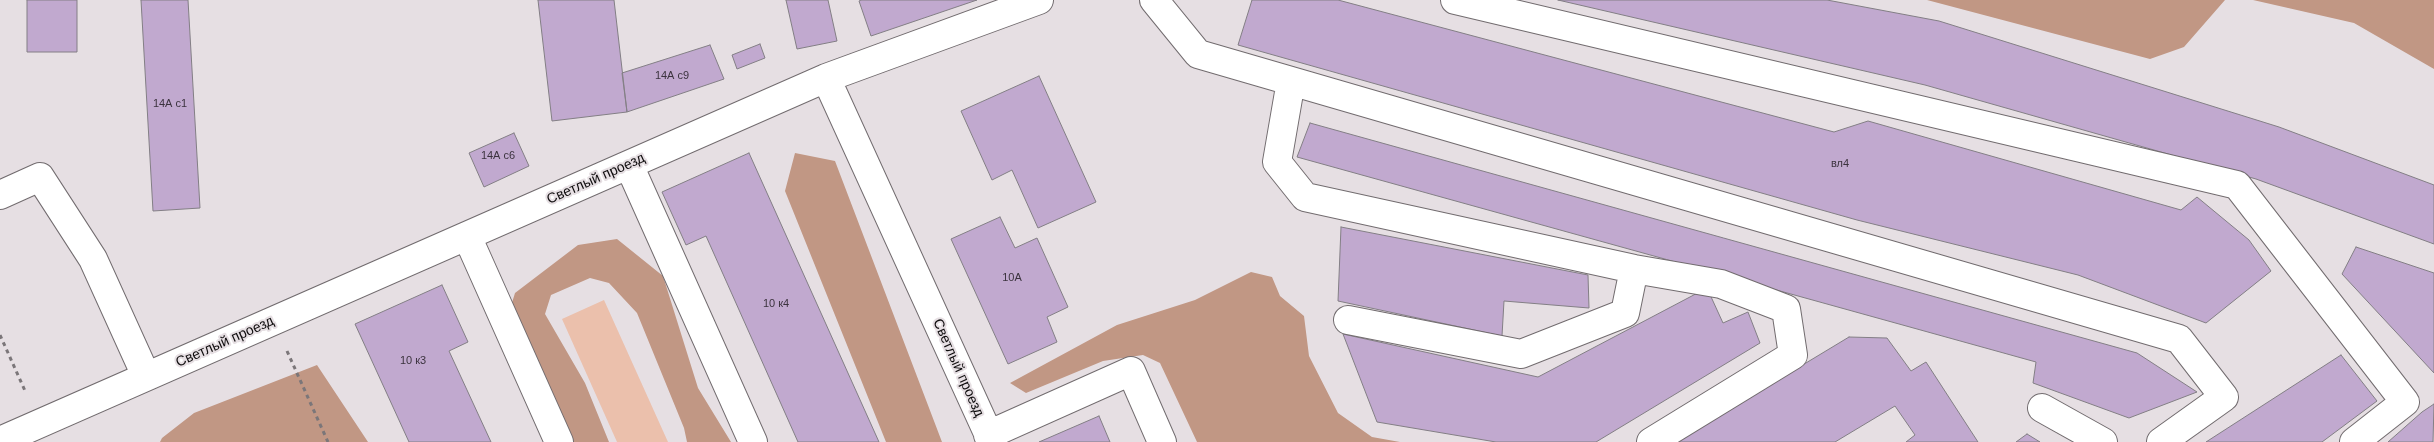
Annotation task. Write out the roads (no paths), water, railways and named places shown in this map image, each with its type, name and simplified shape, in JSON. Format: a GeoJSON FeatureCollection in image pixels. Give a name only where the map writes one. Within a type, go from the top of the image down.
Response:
{"type":"FeatureCollection","features":[{"type":"Feature","properties":{"kind":"street"},"geometry":{"type":"LineString","coordinates":[[826,78],[1039,0]]}},
{"type":"Feature","properties":{"kind":"street"},"geometry":{"type":"LineString","coordinates":[[1154,0],[1198,54],[2179,339],[2224,397],[2161,442]]}},
{"type":"Feature","properties":{"kind":"street"},"geometry":{"type":"LineString","coordinates":[[1455,0],[2237,185],[2405,402],[2354,442]]}},
{"type":"Feature","properties":{"kind":"street","name":"Светлый проезд"},"geometry":{"type":"LineString","coordinates":[[0,441],[826,78],[990,438]]}},
{"type":"Feature","properties":{"kind":"street"},"geometry":{"type":"LineString","coordinates":[[1291,81],[1277,162],[1305,198],[1634,269],[1721,284],[1786,309],[1793,355],[1651,442]]}},
{"type":"Feature","properties":{"kind":"street"},"geometry":{"type":"LineString","coordinates":[[629,165],[753,442]]}},
{"type":"Feature","properties":{"kind":"street"},"geometry":{"type":"LineString","coordinates":[[0,195],[40,177],[93,259],[146,376]]}},
{"type":"Feature","properties":{"kind":"street"},"geometry":{"type":"LineString","coordinates":[[467,236],[559,442]]}},
{"type":"Feature","properties":{"kind":"street"},"geometry":{"type":"LineString","coordinates":[[1348,320],[1521,354],[1625,313],[1634,269]]}},
{"type":"Feature","properties":{"kind":"street"},"geometry":{"type":"LineString","coordinates":[[990,438],[1131,371],[1162,442]]}},
{"type":"Feature","properties":{"kind":"street"},"geometry":{"type":"LineString","coordinates":[[2042,408],[2104,442]]}}]}
